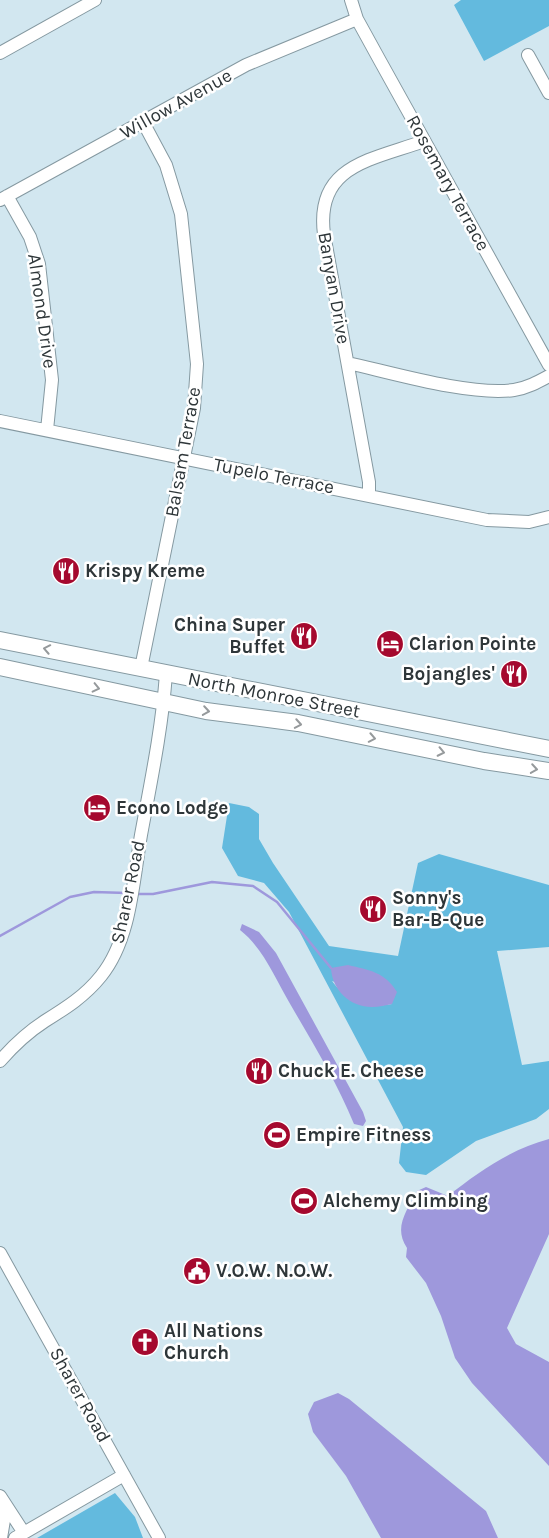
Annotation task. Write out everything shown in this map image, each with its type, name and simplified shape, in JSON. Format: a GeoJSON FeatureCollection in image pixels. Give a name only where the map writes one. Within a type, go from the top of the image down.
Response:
{"type":"FeatureCollection","features":[{"type":"Feature","properties":{"kind":"main road","name":"North Monroe Street"},"geometry":{"type":"LineString","coordinates":[[0,640],[549,750]]}},
{"type":"Feature","properties":{"kind":"main road"},"geometry":{"type":"LineString","coordinates":[[8,668],[20,644]]}},
{"type":"Feature","properties":{"kind":"main road","name":"North Monroe Street"},"geometry":{"type":"LineString","coordinates":[[8,668],[164,703],[346,733],[484,761],[549,771]]}},
{"type":"Feature","properties":{"kind":"main road"},"geometry":{"type":"LineString","coordinates":[[323,729],[329,706]]}},
{"type":"Feature","properties":{"kind":"main road"},"geometry":{"type":"LineString","coordinates":[[346,733],[355,712]]}},
{"type":"Feature","properties":{"kind":"main road"},"geometry":{"type":"LineString","coordinates":[[484,761],[498,741]]}},
{"type":"Feature","properties":{"kind":"main road"},"geometry":{"type":"LineString","coordinates":[[498,741],[503,764]]}},
{"type":"Feature","properties":{"kind":"street"},"geometry":{"type":"LineString","coordinates":[[0,53],[95,0]]}},
{"type":"Feature","properties":{"kind":"street","name":"Rosemary Terrace"},"geometry":{"type":"LineString","coordinates":[[351,0],[357,19],[549,365]]}},
{"type":"Feature","properties":{"kind":"street","name":"Willow Avenue"},"geometry":{"type":"LineString","coordinates":[[4,198],[246,65],[357,19]]}},
{"type":"Feature","properties":{"kind":"street"},"geometry":{"type":"LineString","coordinates":[[528,55],[549,93]]}},
{"type":"Feature","properties":{"kind":"street","name":"Balsam Terrace"},"geometry":{"type":"LineString","coordinates":[[141,668],[194,408],[197,364],[183,227],[174,186],[166,165],[144,122]]}},
{"type":"Feature","properties":{"kind":"street","name":"Banyan Drive"},"geometry":{"type":"LineString","coordinates":[[369,495],[369,482],[324,234],[324,202],[332,184],[347,171],[424,141]]}},
{"type":"Feature","properties":{"kind":"street","name":"Almond Drive"},"geometry":{"type":"LineString","coordinates":[[4,198],[30,237],[39,264],[52,380],[47,430]]}},
{"type":"Feature","properties":{"kind":"street"},"geometry":{"type":"LineString","coordinates":[[348,364],[454,386],[502,391],[532,385],[549,376]]}},
{"type":"Feature","properties":{"kind":"street","name":"Tupelo Terrace"},"geometry":{"type":"LineString","coordinates":[[0,421],[487,520],[530,522],[549,517]]}},
{"type":"Feature","properties":{"kind":"street","name":"Sharer Road"},"geometry":{"type":"LineString","coordinates":[[0,1061],[24,1036],[77,1001],[91,988],[111,962],[126,918],[164,703],[166,674]]}},
{"type":"Feature","properties":{"kind":"street","name":"Sharer Road"},"geometry":{"type":"LineString","coordinates":[[0,1253],[159,1538]]}},
{"type":"Feature","properties":{"kind":"street"},"geometry":{"type":"LineString","coordinates":[[1,1498],[19,1535],[124,1475]]}},
{"type":"Feature","properties":{"kind":"street"},"geometry":{"type":"LineString","coordinates":[[1,1498],[4,1520],[1,1538]]}},
{"type":"Feature","properties":{"kind":"shaded area"},"geometry":{"type":"Polygon","coordinates":[[[461,0],[549,0],[549,26],[484,61],[454,5],[461,0]]]}},
{"type":"Feature","properties":{"kind":"shaded area"},"geometry":{"type":"Polygon","coordinates":[[[229,803],[249,807],[259,814],[259,839],[329,946],[398,956],[418,863],[439,854],[549,885],[549,947],[497,951],[522,1065],[549,1061],[549,1109],[536,1119],[476,1141],[426,1175],[406,1172],[399,1163],[403,1127],[289,912],[264,883],[238,876],[222,848],[229,803]],[[332,981],[345,995],[358,1003],[372,1006],[392,1004],[332,981]]]}},
{"type":"Feature","properties":{"kind":"shaded area"},"geometry":{"type":"Polygon","coordinates":[[[242,924],[259,932],[276,953],[363,1112],[366,1121],[363,1126],[354,1124],[332,1077],[268,964],[255,945],[240,930],[242,924]]]}},
{"type":"Feature","properties":{"kind":"shaded area"},"geometry":{"type":"Polygon","coordinates":[[[348,965],[376,973],[387,980],[397,992],[392,1004],[375,1007],[364,1006],[356,1004],[344,996],[335,983],[331,968],[348,965]]]}},
{"type":"Feature","properties":{"kind":"shaded area"},"geometry":{"type":"Polygon","coordinates":[[[549,1139],[549,1234],[507,1328],[516,1344],[549,1362],[549,1466],[472,1383],[455,1358],[441,1316],[426,1283],[406,1257],[407,1248],[401,1233],[401,1226],[417,1191],[426,1187],[448,1196],[471,1178],[508,1155],[549,1139]]]}},
{"type":"Feature","properties":{"kind":"shaded area"},"geometry":{"type":"Polygon","coordinates":[[[338,1393],[349,1399],[486,1511],[498,1538],[381,1538],[346,1476],[313,1432],[308,1414],[314,1402],[338,1393]]]}},
{"type":"Feature","properties":{"kind":"shaded area"},"geometry":{"type":"Polygon","coordinates":[[[115,1493],[135,1517],[143,1538],[37,1538],[115,1493]]]}},
{"type":"Feature","properties":{"kind":"waterway"},"geometry":{"type":"LineString","coordinates":[[135,894],[153,894],[212,882],[253,886],[277,902],[331,968]]}},
{"type":"Feature","properties":{"kind":"waterway"},"geometry":{"type":"LineString","coordinates":[[0,936],[70,897],[94,892],[127,893]]}},
{"type":"Feature","properties":{"kind":"place","name":"Krispy Kreme"},"geometry":{"type":"Point","coordinates":[66,571]}},
{"type":"Feature","properties":{"kind":"place","name":"China Super Buffet"},"geometry":{"type":"Point","coordinates":[304,636]}},
{"type":"Feature","properties":{"kind":"place","name":"Clarion Pointe"},"geometry":{"type":"Point","coordinates":[390,644]}},
{"type":"Feature","properties":{"kind":"place","name":"Bojangles'"},"geometry":{"type":"Point","coordinates":[514,674]}},
{"type":"Feature","properties":{"kind":"place","name":"Econo Lodge"},"geometry":{"type":"Point","coordinates":[97,808]}},
{"type":"Feature","properties":{"kind":"place","name":"Sonny's Bar-B-Que"},"geometry":{"type":"Point","coordinates":[373,909]}},
{"type":"Feature","properties":{"kind":"place","name":"Chuck E. Cheese"},"geometry":{"type":"Point","coordinates":[259,1071]}},
{"type":"Feature","properties":{"kind":"place","name":"Empire Fitness"},"geometry":{"type":"Point","coordinates":[277,1135]}},
{"type":"Feature","properties":{"kind":"place","name":"Alchemy Climbing"},"geometry":{"type":"Point","coordinates":[304,1201]}},
{"type":"Feature","properties":{"kind":"place","name":"V.O.W. N.O.W."},"geometry":{"type":"Point","coordinates":[197,1271]}},
{"type":"Feature","properties":{"kind":"place","name":"All Nations Church"},"geometry":{"type":"Point","coordinates":[145,1342]}}]}
